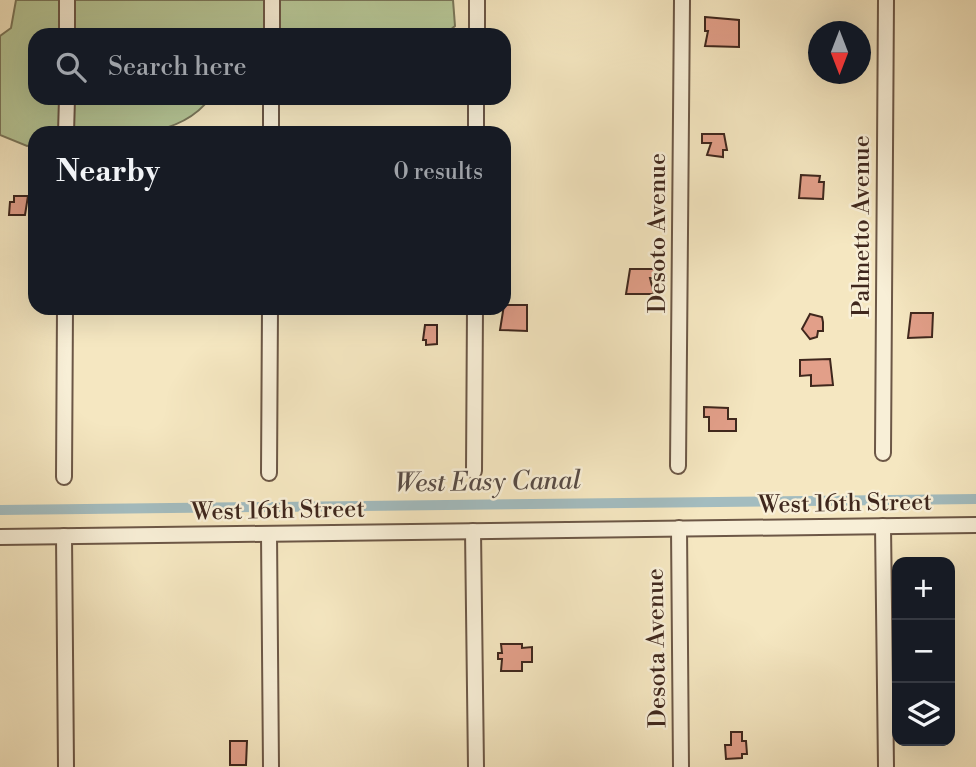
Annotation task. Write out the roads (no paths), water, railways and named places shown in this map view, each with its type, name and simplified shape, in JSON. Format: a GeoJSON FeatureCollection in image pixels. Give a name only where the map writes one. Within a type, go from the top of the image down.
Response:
{"type":"FeatureCollection","features":[{"type":"Feature","properties":{"kind":"street"},"geometry":{"type":"LineString","coordinates":[[67,0],[67,28]]}},
{"type":"Feature","properties":{"kind":"street"},"geometry":{"type":"LineString","coordinates":[[272,0],[272,28]]}},
{"type":"Feature","properties":{"kind":"street"},"geometry":{"type":"LineString","coordinates":[[477,0],[477,28]]}},
{"type":"Feature","properties":{"kind":"street","name":"Desoto Avenue"},"geometry":{"type":"LineString","coordinates":[[678,466],[682,0]]}},
{"type":"Feature","properties":{"kind":"street","name":"Palmetto Avenue"},"geometry":{"type":"LineString","coordinates":[[883,453],[886,0]]}},
{"type":"Feature","properties":{"kind":"street"},"geometry":{"type":"LineString","coordinates":[[66,126],[67,105]]}},
{"type":"Feature","properties":{"kind":"street"},"geometry":{"type":"LineString","coordinates":[[271,105],[271,126]]}},
{"type":"Feature","properties":{"kind":"street"},"geometry":{"type":"LineString","coordinates":[[476,105],[476,126]]}},
{"type":"Feature","properties":{"kind":"street"},"geometry":{"type":"LineString","coordinates":[[64,477],[65,315]]}},
{"type":"Feature","properties":{"kind":"street"},"geometry":{"type":"LineString","coordinates":[[268,473],[270,315]]}},
{"type":"Feature","properties":{"kind":"street"},"geometry":{"type":"LineString","coordinates":[[474,471],[475,315]]}},
{"type":"Feature","properties":{"kind":"street","name":"West 16th Street"},"geometry":{"type":"LineString","coordinates":[[0,537],[976,525]]}},
{"type":"Feature","properties":{"kind":"street"},"geometry":{"type":"LineString","coordinates":[[883,526],[886,767]]}},
{"type":"Feature","properties":{"kind":"street","name":"Desota Avenue"},"geometry":{"type":"LineString","coordinates":[[679,528],[681,767]]}},
{"type":"Feature","properties":{"kind":"street"},"geometry":{"type":"LineString","coordinates":[[473,531],[476,767]]}},
{"type":"Feature","properties":{"kind":"street"},"geometry":{"type":"LineString","coordinates":[[269,534],[271,767]]}},
{"type":"Feature","properties":{"kind":"street"},"geometry":{"type":"LineString","coordinates":[[64,536],[66,767]]}},
{"type":"Feature","properties":{"kind":"waterway","name":"West Easy Canal"},"geometry":{"type":"LineString","coordinates":[[0,510],[976,499]]}}]}
